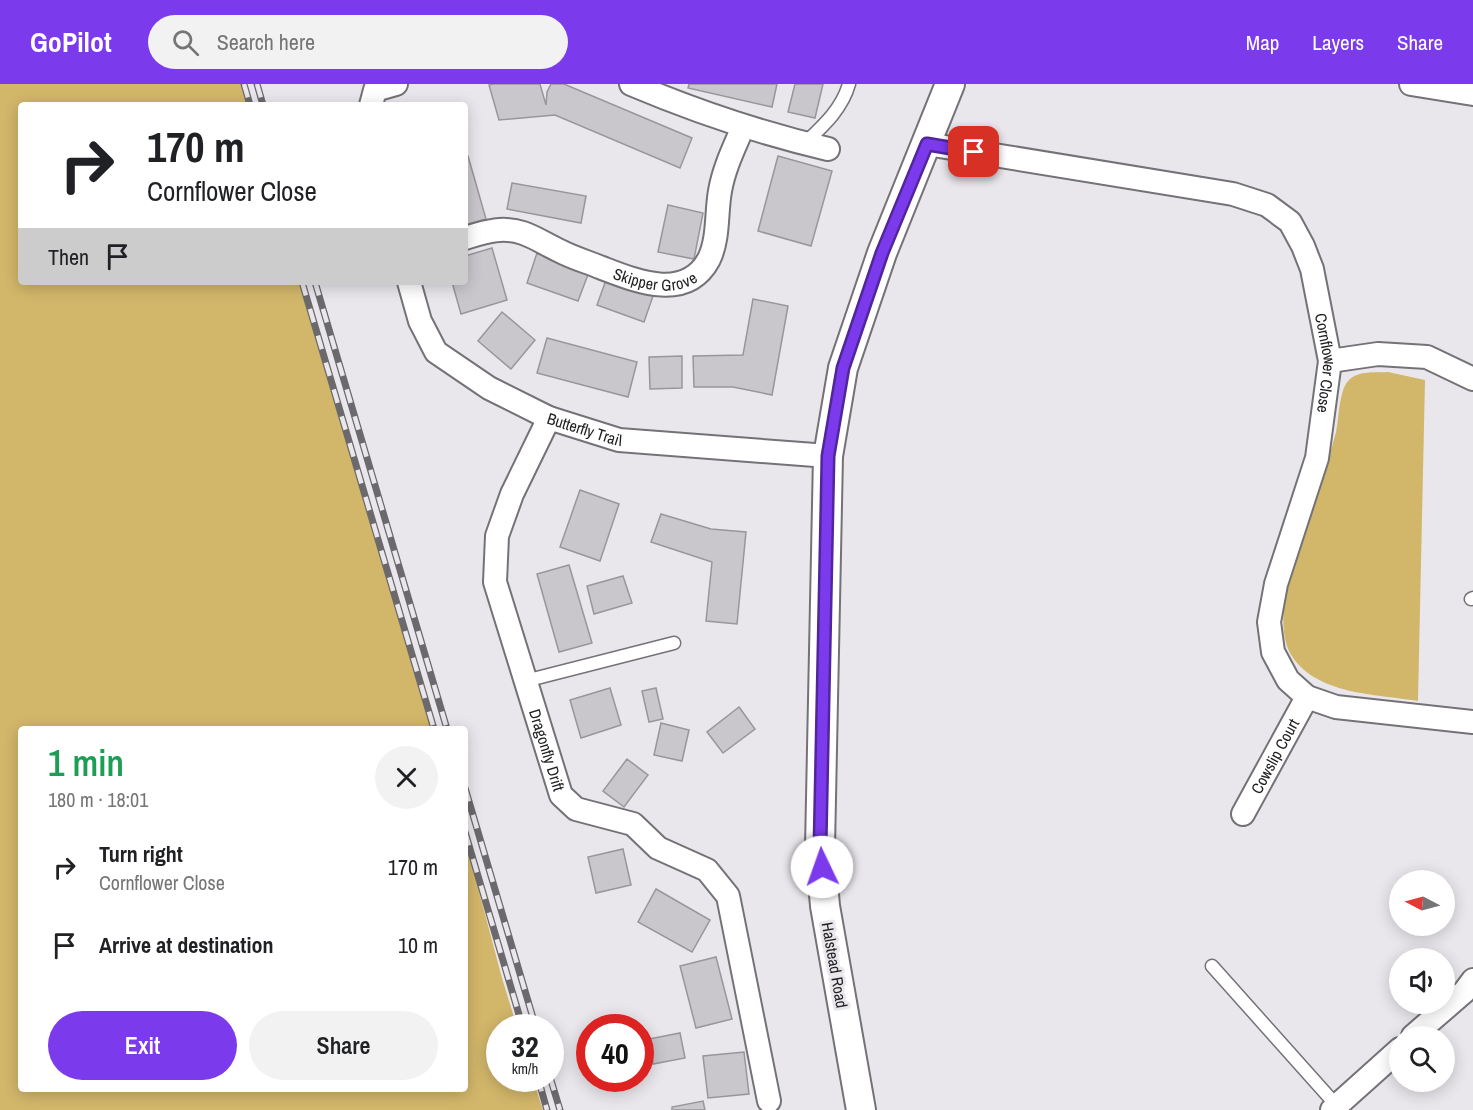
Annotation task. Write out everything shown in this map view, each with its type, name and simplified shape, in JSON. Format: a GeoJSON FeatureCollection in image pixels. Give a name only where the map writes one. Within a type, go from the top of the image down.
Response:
{"type":"FeatureCollection","features":[{"type":"Feature","properties":{"kind":"street"},"geometry":{"type":"LineString","coordinates":[[631,84],[675,103],[743,127],[828,149]]}},
{"type":"Feature","properties":{"kind":"street","name":"Halstead Road"},"geometry":{"type":"LineString","coordinates":[[861,1110],[825,906],[820,847],[828,456],[843,368],[882,253],[950,84]]}},
{"type":"Feature","properties":{"kind":"street"},"geometry":{"type":"LineString","coordinates":[[1411,84],[1473,94]]}},
{"type":"Feature","properties":{"kind":"street","name":"Skipper Grove"},"geometry":{"type":"LineString","coordinates":[[468,237],[498,228],[522,232],[562,253],[647,284],[664,285],[680,282],[698,273],[709,258],[717,228],[719,193],[725,169],[743,127]]}},
{"type":"Feature","properties":{"kind":"street","name":"Cornflower Close"},"geometry":{"type":"LineString","coordinates":[[927,144],[1233,194],[1267,205],[1290,222],[1309,261],[1330,361],[1317,458],[1276,584],[1269,622],[1273,652],[1288,680],[1307,697],[1336,707],[1473,722]]}},
{"type":"Feature","properties":{"kind":"street","name":"Butterfly Trail"},"geometry":{"type":"LineString","coordinates":[[410,285],[420,321],[436,352],[489,388],[549,418],[619,440],[828,456]]}},
{"type":"Feature","properties":{"kind":"street"},"geometry":{"type":"LineString","coordinates":[[1330,361],[1378,354],[1427,357],[1473,380]]}},
{"type":"Feature","properties":{"kind":"street","name":"Dragonfly Drift"},"geometry":{"type":"LineString","coordinates":[[549,418],[512,494],[497,536],[495,582],[561,795],[576,809],[633,824],[658,848],[707,870],[728,896],[769,1101]]}},
{"type":"Feature","properties":{"kind":"street","name":"Cowslip Court"},"geometry":{"type":"LineString","coordinates":[[1242,814],[1307,697]]}},
{"type":"Feature","properties":{"kind":"street"},"geometry":{"type":"LineString","coordinates":[[1425,1026],[1464,992],[1473,980]]}},
{"type":"Feature","properties":{"kind":"street"},"geometry":{"type":"LineString","coordinates":[[1334,1108],[1389,1059]]}},
{"type":"Feature","properties":{"kind":"lane"},"geometry":{"type":"LineString","coordinates":[[805,143],[828,121],[841,104],[849,84]]}},
{"type":"Feature","properties":{"kind":"lane"},"geometry":{"type":"LineString","coordinates":[[525,681],[674,643]]}},
{"type":"Feature","properties":{"kind":"lane"},"geometry":{"type":"LineString","coordinates":[[1212,966],[1334,1108]]}},
{"type":"Feature","properties":{"kind":"shaded area"},"geometry":{"type":"Polygon","coordinates":[[[0,84],[246,84],[251,102],[18,102],[18,285],[303,285],[432,726],[18,726],[18,1092],[468,1092],[468,850],[513,1014],[486,1014],[486,1092],[537,1092],[543,1110],[0,1110],[0,84]]]}},
{"type":"Feature","properties":{"kind":"shaded area"},"geometry":{"type":"Polygon","coordinates":[[[1388,372],[1425,380],[1418,701],[1347,690],[1314,677],[1301,667],[1290,653],[1283,624],[1286,588],[1332,447],[1343,390],[1349,380],[1357,375],[1388,372]]]}},
{"type":"Feature","properties":{"kind":"building"},"geometry":{"type":"Polygon","coordinates":[[[540,84],[546,105],[547,92],[551,84],[564,84],[692,138],[680,168],[555,115],[499,120],[489,85],[540,84]]]}},
{"type":"Feature","properties":{"kind":"building"},"geometry":{"type":"Polygon","coordinates":[[[689,84],[777,84],[772,107],[688,88],[689,84]]]}},
{"type":"Feature","properties":{"kind":"building"},"geometry":{"type":"Polygon","coordinates":[[[795,84],[823,84],[815,118],[788,112],[795,84]]]}},
{"type":"Feature","properties":{"kind":"building"},"geometry":{"type":"Polygon","coordinates":[[[468,156],[486,219],[468,224],[468,156]]]}},
{"type":"Feature","properties":{"kind":"building"},"geometry":{"type":"Polygon","coordinates":[[[778,156],[832,171],[811,246],[758,231],[778,156]]]}},
{"type":"Feature","properties":{"kind":"building"},"geometry":{"type":"Polygon","coordinates":[[[512,183],[586,196],[581,223],[507,209],[512,183]]]}},
{"type":"Feature","properties":{"kind":"building"},"geometry":{"type":"Polygon","coordinates":[[[668,205],[703,213],[694,259],[658,252],[668,205]]]}},
{"type":"Feature","properties":{"kind":"building"},"geometry":{"type":"Polygon","coordinates":[[[492,248],[507,300],[461,314],[453,285],[468,285],[468,255],[492,248]]]}},
{"type":"Feature","properties":{"kind":"building"},"geometry":{"type":"Polygon","coordinates":[[[537,253],[589,272],[578,301],[527,283],[537,253]]]}},
{"type":"Feature","properties":{"kind":"building"},"geometry":{"type":"Polygon","coordinates":[[[606,280],[653,296],[644,322],[597,305],[606,280]]]}},
{"type":"Feature","properties":{"kind":"building"},"geometry":{"type":"Polygon","coordinates":[[[753,299],[788,306],[772,395],[733,387],[694,387],[693,356],[743,355],[753,299]]]}},
{"type":"Feature","properties":{"kind":"building"},"geometry":{"type":"Polygon","coordinates":[[[502,312],[535,340],[511,369],[478,341],[502,312]]]}},
{"type":"Feature","properties":{"kind":"building"},"geometry":{"type":"Polygon","coordinates":[[[547,338],[637,362],[628,397],[537,373],[547,338]]]}},
{"type":"Feature","properties":{"kind":"building"},"geometry":{"type":"Polygon","coordinates":[[[682,356],[682,388],[650,389],[649,357],[682,356]]]}},
{"type":"Feature","properties":{"kind":"building"},"geometry":{"type":"Polygon","coordinates":[[[580,490],[619,504],[600,561],[560,547],[580,490]]]}},
{"type":"Feature","properties":{"kind":"building"},"geometry":{"type":"Polygon","coordinates":[[[661,514],[711,529],[746,532],[737,624],[706,621],[712,562],[651,542],[661,514]]]}},
{"type":"Feature","properties":{"kind":"building"},"geometry":{"type":"Polygon","coordinates":[[[569,565],[592,643],[559,652],[537,574],[569,565]]]}},
{"type":"Feature","properties":{"kind":"building"},"geometry":{"type":"Polygon","coordinates":[[[623,576],[632,603],[594,614],[587,586],[623,576]]]}},
{"type":"Feature","properties":{"kind":"building"},"geometry":{"type":"Polygon","coordinates":[[[610,688],[621,725],[581,738],[570,700],[610,688]]]}},
{"type":"Feature","properties":{"kind":"building"},"geometry":{"type":"Polygon","coordinates":[[[656,688],[663,719],[649,722],[642,691],[656,688]]]}},
{"type":"Feature","properties":{"kind":"building"},"geometry":{"type":"Polygon","coordinates":[[[739,707],[755,729],[723,753],[707,732],[739,707]]]}},
{"type":"Feature","properties":{"kind":"building"},"geometry":{"type":"Polygon","coordinates":[[[661,723],[689,730],[682,761],[654,755],[661,723]]]}},
{"type":"Feature","properties":{"kind":"building"},"geometry":{"type":"Polygon","coordinates":[[[627,759],[648,775],[624,807],[603,791],[627,759]]]}},
{"type":"Feature","properties":{"kind":"building"},"geometry":{"type":"Polygon","coordinates":[[[623,849],[631,885],[596,893],[588,857],[623,849]]]}},
{"type":"Feature","properties":{"kind":"building"},"geometry":{"type":"Polygon","coordinates":[[[656,889],[710,920],[692,952],[638,922],[656,889]]]}},
{"type":"Feature","properties":{"kind":"building"},"geometry":{"type":"Polygon","coordinates":[[[716,957],[732,1019],[696,1028],[680,966],[716,957]]]}},
{"type":"Feature","properties":{"kind":"building"},"geometry":{"type":"Polygon","coordinates":[[[680,1033],[685,1058],[654,1064],[654,1038],[680,1033]]]}},
{"type":"Feature","properties":{"kind":"building"},"geometry":{"type":"Polygon","coordinates":[[[744,1052],[749,1094],[708,1098],[703,1056],[744,1052]]]}},
{"type":"Feature","properties":{"kind":"building"},"geometry":{"type":"Polygon","coordinates":[[[703,1101],[705,1110],[672,1110],[672,1107],[703,1101]]]}},
{"type":"Feature","properties":{"kind":"railway"},"geometry":{"type":"LineString","coordinates":[[244,84],[249,102]]}},
{"type":"Feature","properties":{"kind":"railway"},"geometry":{"type":"LineString","coordinates":[[257,84],[262,102]]}},
{"type":"Feature","properties":{"kind":"railway"},"geometry":{"type":"LineString","coordinates":[[303,285],[433,726]]}},
{"type":"Feature","properties":{"kind":"railway"},"geometry":{"type":"LineString","coordinates":[[316,285],[446,726]]}},
{"type":"Feature","properties":{"kind":"railway"},"geometry":{"type":"LineString","coordinates":[[468,798],[532,1014]]}},
{"type":"Feature","properties":{"kind":"railway"},"geometry":{"type":"LineString","coordinates":[[468,842],[519,1014]]}},
{"type":"Feature","properties":{"kind":"railway"},"geometry":{"type":"LineString","coordinates":[[542,1092],[547,1110]]}},
{"type":"Feature","properties":{"kind":"railway"},"geometry":{"type":"LineString","coordinates":[[555,1092],[560,1110]]}},
{"type":"Feature","properties":{"kind":"route"},"geometry":{"type":"LineString","coordinates":[[822,867],[820,847],[823,637],[828,456],[843,368],[882,253],[927,144],[974,152]]}}]}
